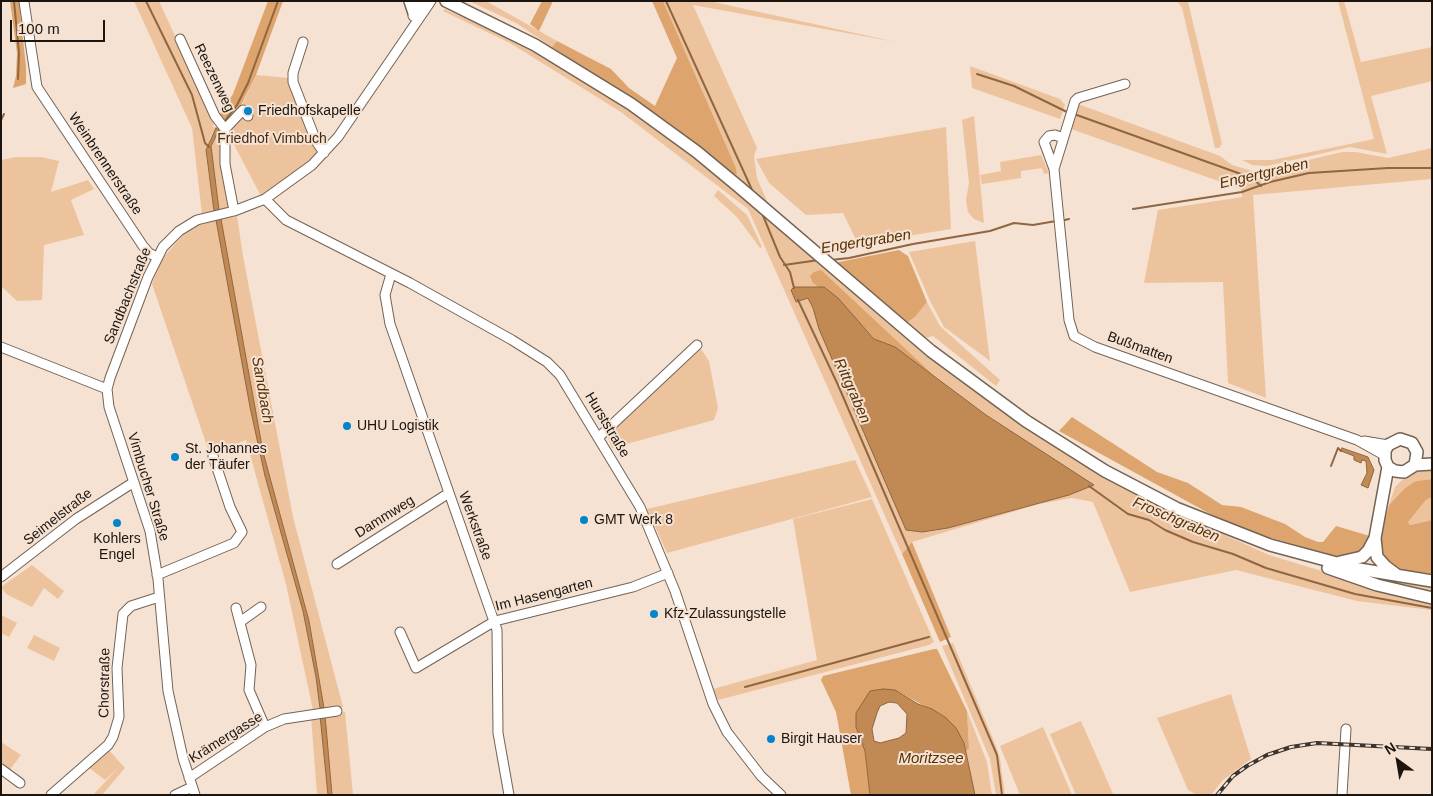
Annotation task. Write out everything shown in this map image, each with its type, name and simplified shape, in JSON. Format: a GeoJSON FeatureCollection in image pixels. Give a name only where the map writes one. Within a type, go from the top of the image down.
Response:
{"type":"FeatureCollection","features":[{"type":"Feature","properties":{"kind":"main road"},"geometry":{"type":"LineString","coordinates":[[410,1],[414,14]]}},
{"type":"Feature","properties":{"kind":"main road"},"geometry":{"type":"LineString","coordinates":[[446,1],[461,6],[575,68],[645,115],[738,186],[931,351],[989,396],[1105,471],[1176,508],[1222,527],[1310,557],[1432,581]]}},
{"type":"Feature","properties":{"kind":"main road"},"geometry":{"type":"LineString","coordinates":[[1336,563],[1362,557],[1368,551],[1375,538],[1384,502],[1388,467],[1386,450],[1394,440],[1404,439],[1412,443],[1417,452],[1415,465]]}},
{"type":"Feature","properties":{"kind":"main road"},"geometry":{"type":"LineString","coordinates":[[1417,452],[1432,458]]}},
{"type":"Feature","properties":{"kind":"main road"},"geometry":{"type":"LineString","coordinates":[[1388,467],[1400,472],[1407,471],[1415,465],[1432,464]]}},
{"type":"Feature","properties":{"kind":"main road"},"geometry":{"type":"LineString","coordinates":[[1384,502],[1400,472]]}},
{"type":"Feature","properties":{"kind":"main road"},"geometry":{"type":"LineString","coordinates":[[1375,538],[1378,557],[1385,566],[1399,576]]}},
{"type":"Feature","properties":{"kind":"main road"},"geometry":{"type":"LineString","coordinates":[[1310,557],[1324,566],[1377,585],[1432,598]]}},
{"type":"Feature","properties":{"kind":"street","name":"Sandbachstraße"},"geometry":{"type":"LineString","coordinates":[[407,34],[421,1]]}},
{"type":"Feature","properties":{"kind":"street","name":"Sandbachstraße"},"geometry":{"type":"LineString","coordinates":[[107,390],[157,257],[179,231],[197,220],[231,212],[265,199],[299,176],[324,154],[359,109],[407,34],[431,1]]}},
{"type":"Feature","properties":{"kind":"street","name":"Weinbrennerstraße"},"geometry":{"type":"LineString","coordinates":[[24,2],[31,84],[143,246],[149,253],[157,257]]}},
{"type":"Feature","properties":{"kind":"street","name":"Reezenweg"},"geometry":{"type":"LineString","coordinates":[[180,39],[212,110],[224,126],[225,164],[231,212]]}},
{"type":"Feature","properties":{"kind":"street"},"geometry":{"type":"LineString","coordinates":[[303,42],[293,73],[293,82],[316,141],[324,154]]}},
{"type":"Feature","properties":{"kind":"street","name":"Bußmatten"},"geometry":{"type":"LineString","coordinates":[[1054,169],[1070,115],[1078,98],[1125,84]]}},
{"type":"Feature","properties":{"kind":"street","name":"Reezenweg"},"geometry":{"type":"LineString","coordinates":[[224,126],[243,110],[248,116]]}},
{"type":"Feature","properties":{"kind":"street","name":"Bußmatten"},"geometry":{"type":"LineString","coordinates":[[1063,138],[1056,135],[1045,138],[1045,147],[1054,169],[1058,226],[1070,325],[1074,336],[1079,340],[1386,450]]}},
{"type":"Feature","properties":{"kind":"street","name":"Hurststraße"},"geometry":{"type":"LineString","coordinates":[[265,199],[286,220],[391,274],[547,362],[560,375],[640,507],[668,572],[716,711],[740,751],[761,776],[781,795]]}},
{"type":"Feature","properties":{"kind":"street","name":"Werkstraße"},"geometry":{"type":"LineString","coordinates":[[391,274],[385,295],[386,308],[495,621],[497,630],[498,733],[510,795]]}},
{"type":"Feature","properties":{"kind":"street"},"geometry":{"type":"LineString","coordinates":[[599,437],[697,345]]}},
{"type":"Feature","properties":{"kind":"street"},"geometry":{"type":"LineString","coordinates":[[1,346],[107,390]]}},
{"type":"Feature","properties":{"kind":"street","name":"Vimbucher Straße"},"geometry":{"type":"LineString","coordinates":[[107,390],[111,415],[150,531],[157,575],[168,690],[193,791]]}},
{"type":"Feature","properties":{"kind":"street"},"geometry":{"type":"LineString","coordinates":[[157,575],[234,543],[242,532],[230,507],[213,456]]}},
{"type":"Feature","properties":{"kind":"street","name":"Seimelstraße"},"geometry":{"type":"LineString","coordinates":[[1,577],[76,519],[134,482]]}},
{"type":"Feature","properties":{"kind":"street","name":"Dammweg"},"geometry":{"type":"LineString","coordinates":[[337,564],[449,493]]}},
{"type":"Feature","properties":{"kind":"street","name":"Im Hasengarten"},"geometry":{"type":"LineString","coordinates":[[400,632],[416,668],[495,621],[633,587],[668,572]]}},
{"type":"Feature","properties":{"kind":"street","name":"Chorstraße"},"geometry":{"type":"LineString","coordinates":[[51,795],[108,745],[116,733],[119,717],[117,668],[124,614],[131,606],[159,597]]}},
{"type":"Feature","properties":{"kind":"street"},"geometry":{"type":"LineString","coordinates":[[240,622],[261,606]]}},
{"type":"Feature","properties":{"kind":"street"},"geometry":{"type":"LineString","coordinates":[[236,608],[251,665],[249,690],[264,727]]}},
{"type":"Feature","properties":{"kind":"street","name":"Krämergasse"},"geometry":{"type":"LineString","coordinates":[[189,778],[264,727],[284,719],[337,711]]}},
{"type":"Feature","properties":{"kind":"street"},"geometry":{"type":"LineString","coordinates":[[1342,795],[1346,729]]}},
{"type":"Feature","properties":{"kind":"street"},"geometry":{"type":"LineString","coordinates":[[1,768],[20,783]]}},
{"type":"Feature","properties":{"kind":"street"},"geometry":{"type":"LineString","coordinates":[[175,795],[193,791]]}},
{"type":"Feature","properties":{"kind":"green space"},"geometry":{"type":"Polygon","coordinates":[[[134,1],[159,1],[214,121],[213,127],[216,128],[210,138],[206,156],[214,211],[202,214],[192,128],[134,1]]]}},
{"type":"Feature","properties":{"kind":"green space"},"geometry":{"type":"Polygon","coordinates":[[[469,1],[486,1],[557,41],[552,47],[516,23],[469,1]]]}},
{"type":"Feature","properties":{"kind":"green space"},"geometry":{"type":"Polygon","coordinates":[[[663,1],[709,1],[896,42],[693,5],[757,148],[754,156],[757,178],[770,208],[733,175],[737,174],[736,168],[663,1]]]}},
{"type":"Feature","properties":{"kind":"green space"},"geometry":{"type":"Polygon","coordinates":[[[1177,1],[1188,2],[1222,144],[1219,148],[1215,148],[1182,8],[1177,1]]]}},
{"type":"Feature","properties":{"kind":"green space"},"geometry":{"type":"Polygon","coordinates":[[[1338,1],[1344,1],[1361,62],[1432,47],[1432,81],[1371,96],[1387,154],[1350,147],[1267,166],[1252,165],[1242,160],[1272,160],[1374,139],[1338,1]]]}},
{"type":"Feature","properties":{"kind":"green space"},"geometry":{"type":"Polygon","coordinates":[[[444,9],[494,31],[574,74],[669,137],[716,174],[929,356],[983,397],[1087,467],[1152,502],[1269,555],[1391,592],[1432,600],[1432,610],[1357,601],[1236,570],[1130,592],[1093,502],[1072,498],[1039,504],[912,542],[902,554],[748,209],[621,112],[510,43],[443,11],[444,9]]]}},
{"type":"Feature","properties":{"kind":"green space"},"geometry":{"type":"Polygon","coordinates":[[[970,66],[1060,99],[1065,105],[1060,119],[972,88],[970,66]]]}},
{"type":"Feature","properties":{"kind":"green space","name":"Friedhof Vimbuch"},"geometry":{"type":"Polygon","coordinates":[[[256,75],[288,78],[317,153],[315,158],[262,198],[230,137],[231,128],[256,75]]]}},
{"type":"Feature","properties":{"kind":"green space"},"geometry":{"type":"Polygon","coordinates":[[[1078,104],[1220,156],[1232,165],[1259,173],[1263,187],[1267,170],[1342,152],[1356,152],[1388,158],[1432,148],[1432,179],[1253,195],[1266,398],[1228,383],[1223,282],[1144,283],[1158,210],[1242,197],[1241,189],[1071,129],[1078,104]]]}},
{"type":"Feature","properties":{"kind":"green space"},"geometry":{"type":"Polygon","coordinates":[[[974,116],[984,223],[974,219],[968,212],[966,200],[969,183],[962,120],[974,116]]]}},
{"type":"Feature","properties":{"kind":"green space"},"geometry":{"type":"Polygon","coordinates":[[[946,127],[951,229],[858,244],[843,213],[806,215],[769,183],[756,159],[946,127]]]}},
{"type":"Feature","properties":{"kind":"green space"},"geometry":{"type":"Polygon","coordinates":[[[219,130],[221,131],[230,208],[219,210],[211,146],[219,130]]]}},
{"type":"Feature","properties":{"kind":"green space"},"geometry":{"type":"Polygon","coordinates":[[[1041,155],[1049,173],[1044,174],[1042,168],[1021,171],[1021,178],[982,184],[980,175],[1001,171],[1000,162],[1041,155]]]}},
{"type":"Feature","properties":{"kind":"green space"},"geometry":{"type":"Polygon","coordinates":[[[16,157],[41,157],[59,161],[51,192],[88,180],[94,189],[71,200],[84,235],[44,245],[42,300],[17,301],[1,286],[1,160],[16,157]]]}},
{"type":"Feature","properties":{"kind":"green space"},"geometry":{"type":"Polygon","coordinates":[[[718,190],[747,215],[762,247],[760,248],[737,217],[714,196],[718,190]]]}},
{"type":"Feature","properties":{"kind":"green space"},"geometry":{"type":"Polygon","coordinates":[[[237,216],[293,517],[343,707],[324,708],[309,621],[263,452],[221,219],[237,216]]]}},
{"type":"Feature","properties":{"kind":"green space"},"geometry":{"type":"Polygon","coordinates":[[[216,220],[250,407],[265,476],[303,611],[320,708],[313,710],[286,584],[246,440],[210,455],[152,284],[161,260],[184,234],[197,226],[216,220]]]}},
{"type":"Feature","properties":{"kind":"green space"},"geometry":{"type":"Polygon","coordinates":[[[975,241],[990,361],[944,327],[930,301],[909,252],[975,241]]]}},
{"type":"Feature","properties":{"kind":"green space"},"geometry":{"type":"Polygon","coordinates":[[[927,302],[940,326],[1000,380],[996,386],[933,336],[922,339],[905,324],[915,317],[927,302]]]}},
{"type":"Feature","properties":{"kind":"green space"},"geometry":{"type":"Polygon","coordinates":[[[701,349],[709,361],[718,408],[714,420],[612,448],[608,438],[612,431],[701,349]]]}},
{"type":"Feature","properties":{"kind":"green space"},"geometry":{"type":"Polygon","coordinates":[[[855,460],[872,497],[667,553],[647,509],[855,460]]]}},
{"type":"Feature","properties":{"kind":"green space"},"geometry":{"type":"Polygon","coordinates":[[[1432,467],[1432,479],[1416,481],[1405,488],[1389,505],[1395,487],[1402,480],[1418,470],[1432,467]]]}},
{"type":"Feature","properties":{"kind":"green space"},"geometry":{"type":"Polygon","coordinates":[[[1432,497],[1432,520],[1410,525],[1408,522],[1426,500],[1432,497]]]}},
{"type":"Feature","properties":{"kind":"green space"},"geometry":{"type":"Polygon","coordinates":[[[872,499],[934,642],[929,645],[718,700],[713,689],[817,660],[793,519],[872,499]]]}},
{"type":"Feature","properties":{"kind":"green space"},"geometry":{"type":"Polygon","coordinates":[[[32,565],[64,591],[58,599],[44,588],[32,607],[6,594],[1,587],[32,565]]]}},
{"type":"Feature","properties":{"kind":"green space"},"geometry":{"type":"Polygon","coordinates":[[[1353,575],[1432,587],[1432,595],[1353,575]]]}},
{"type":"Feature","properties":{"kind":"green space"},"geometry":{"type":"Polygon","coordinates":[[[1,615],[17,623],[9,637],[1,633],[1,615]]]}},
{"type":"Feature","properties":{"kind":"green space"},"geometry":{"type":"Polygon","coordinates":[[[34,635],[60,648],[54,661],[27,648],[34,635]]]}},
{"type":"Feature","properties":{"kind":"green space"},"geometry":{"type":"Polygon","coordinates":[[[953,643],[996,746],[1000,759],[1005,795],[996,795],[990,759],[942,646],[953,643]]]}},
{"type":"Feature","properties":{"kind":"green space"},"geometry":{"type":"Polygon","coordinates":[[[1231,694],[1251,759],[1223,780],[1211,795],[1197,795],[1188,790],[1157,718],[1231,694]]]}},
{"type":"Feature","properties":{"kind":"green space"},"geometry":{"type":"Polygon","coordinates":[[[967,711],[987,762],[992,795],[975,795],[966,751],[969,747],[967,711]]]}},
{"type":"Feature","properties":{"kind":"green space"},"geometry":{"type":"Polygon","coordinates":[[[345,712],[353,795],[332,795],[325,715],[345,712]]]}},
{"type":"Feature","properties":{"kind":"green space"},"geometry":{"type":"Polygon","coordinates":[[[320,715],[328,795],[317,795],[311,716],[320,715]]]}},
{"type":"Feature","properties":{"kind":"green space"},"geometry":{"type":"Polygon","coordinates":[[[1081,721],[1113,794],[1076,795],[1050,734],[1081,721]]]}},
{"type":"Feature","properties":{"kind":"green space"},"geometry":{"type":"Polygon","coordinates":[[[1043,727],[1072,795],[1020,795],[1000,746],[1043,727]]]}},
{"type":"Feature","properties":{"kind":"green space"},"geometry":{"type":"Polygon","coordinates":[[[1,742],[21,755],[9,771],[1,765],[1,742]]]}},
{"type":"Feature","properties":{"kind":"green space"},"geometry":{"type":"Polygon","coordinates":[[[108,749],[125,768],[102,795],[93,795],[119,767],[105,780],[88,767],[108,749]]]}},
{"type":"Feature","properties":{"kind":"shaded area"},"geometry":{"type":"Polygon","coordinates":[[[10,1],[19,1],[26,67],[26,84],[13,88],[16,76],[17,53],[10,1]]]}},
{"type":"Feature","properties":{"kind":"shaded area"},"geometry":{"type":"Polygon","coordinates":[[[268,1],[283,1],[256,75],[240,107],[226,124],[218,117],[233,94],[268,1]]]}},
{"type":"Feature","properties":{"kind":"shaded area"},"geometry":{"type":"Polygon","coordinates":[[[542,1],[553,1],[539,31],[530,24],[542,1]]]}},
{"type":"Feature","properties":{"kind":"shaded area"},"geometry":{"type":"Polygon","coordinates":[[[652,1],[663,1],[737,174],[733,175],[655,115],[552,47],[557,41],[611,69],[629,88],[655,106],[677,58],[652,1]]]}},
{"type":"Feature","properties":{"kind":"shaded area"},"geometry":{"type":"Polygon","coordinates":[[[899,250],[908,256],[927,302],[915,317],[905,324],[834,263],[899,250]]]}},
{"type":"Feature","properties":{"kind":"shaded area"},"geometry":{"type":"Polygon","coordinates":[[[821,270],[937,379],[894,364],[869,332],[837,301],[813,283],[810,276],[814,272],[821,270]]]}},
{"type":"Feature","properties":{"kind":"shaded area"},"geometry":{"type":"Polygon","coordinates":[[[1072,417],[1157,472],[1188,483],[1222,505],[1241,507],[1285,524],[1305,537],[1318,542],[1323,542],[1336,526],[1370,536],[1362,552],[1343,558],[1268,537],[1223,521],[1059,431],[1072,417]]]}},
{"type":"Feature","properties":{"kind":"shaded area"},"geometry":{"type":"Polygon","coordinates":[[[1432,479],[1432,497],[1426,500],[1408,522],[1410,525],[1432,520],[1432,574],[1396,569],[1381,556],[1380,538],[1389,505],[1405,488],[1416,481],[1432,479]]]}},
{"type":"Feature","properties":{"kind":"shaded area"},"geometry":{"type":"Polygon","coordinates":[[[912,542],[951,637],[940,642],[902,554],[912,542]]]}},
{"type":"Feature","properties":{"kind":"shaded area"},"geometry":{"type":"Polygon","coordinates":[[[937,649],[967,711],[969,748],[966,751],[964,743],[945,717],[895,690],[856,727],[865,751],[870,795],[851,795],[836,712],[821,680],[823,676],[937,649]]]}},
{"type":"Feature","properties":{"kind":"water"},"geometry":{"type":"Polygon","coordinates":[[[216,128],[219,130],[211,146],[219,210],[214,211],[206,150],[216,128]]]}},
{"type":"Feature","properties":{"kind":"water"},"geometry":{"type":"Polygon","coordinates":[[[221,219],[263,452],[309,621],[324,708],[320,708],[303,611],[265,476],[250,407],[216,220],[221,219]]]}},
{"type":"Feature","properties":{"kind":"water"},"geometry":{"type":"Polygon","coordinates":[[[794,287],[824,287],[838,298],[874,339],[895,347],[986,415],[1094,485],[1069,495],[948,528],[922,532],[906,530],[819,329],[813,308],[808,298],[796,302],[791,290],[794,287]]]}},
{"type":"Feature","properties":{"kind":"water"},"geometry":{"type":"Polygon","coordinates":[[[1342,448],[1368,457],[1374,470],[1368,488],[1361,485],[1367,473],[1366,461],[1362,460],[1361,463],[1354,460],[1354,456],[1341,451],[1342,448]]]}},
{"type":"Feature","properties":{"kind":"water","name":"Moritzsee"},"geometry":{"type":"Polygon","coordinates":[[[895,690],[945,717],[956,728],[964,743],[975,795],[870,795],[865,751],[856,727],[856,713],[870,691],[895,690]],[[889,702],[880,706],[872,729],[874,741],[880,743],[899,738],[906,733],[907,714],[897,703],[889,702]]]}},
{"type":"Feature","properties":{"kind":"water"},"geometry":{"type":"Polygon","coordinates":[[[320,715],[325,715],[332,795],[328,795],[320,715]]]}},
{"type":"Feature","properties":{"kind":"waterway"},"geometry":{"type":"LineString","coordinates":[[14,1],[19,53],[18,79]]}},
{"type":"Feature","properties":{"kind":"waterway"},"geometry":{"type":"LineString","coordinates":[[146,1],[192,95],[205,143],[209,147]]}},
{"type":"Feature","properties":{"kind":"waterway","name":"Sandbach"},"geometry":{"type":"LineString","coordinates":[[224,122],[237,105],[248,83],[278,1]]}},
{"type":"Feature","properties":{"kind":"waterway","name":"Rittgraben"},"geometry":{"type":"LineString","coordinates":[[666,1],[753,192]]}},
{"type":"Feature","properties":{"kind":"waterway"},"geometry":{"type":"LineString","coordinates":[[977,74],[1014,86],[1067,112]]}},
{"type":"Feature","properties":{"kind":"waterway"},"geometry":{"type":"LineString","coordinates":[[1,120],[4,114]]}},
{"type":"Feature","properties":{"kind":"waterway"},"geometry":{"type":"LineString","coordinates":[[1074,114],[1252,178],[1261,186]]}},
{"type":"Feature","properties":{"kind":"waterway","name":"Engertgraben"},"geometry":{"type":"LineString","coordinates":[[1133,209],[1242,192],[1270,182],[1309,173],[1388,168],[1432,168]]}},
{"type":"Feature","properties":{"kind":"waterway","name":"Rittgraben"},"geometry":{"type":"LineString","coordinates":[[762,213],[780,257],[790,272],[794,288]]}},
{"type":"Feature","properties":{"kind":"waterway","name":"Engertgraben"},"geometry":{"type":"LineString","coordinates":[[1061,221],[1069,219]]}},
{"type":"Feature","properties":{"kind":"waterway","name":"Engertgraben"},"geometry":{"type":"LineString","coordinates":[[831,260],[990,231],[1014,223],[1033,225],[1056,221]]}},
{"type":"Feature","properties":{"kind":"waterway","name":"Engertgraben"},"geometry":{"type":"LineString","coordinates":[[784,265],[819,260]]}},
{"type":"Feature","properties":{"kind":"waterway","name":"Rittgraben"},"geometry":{"type":"LineString","coordinates":[[798,300],[838,385],[997,755],[1002,795]]}},
{"type":"Feature","properties":{"kind":"waterway"},"geometry":{"type":"LineString","coordinates":[[1331,466],[1338,448],[1341,451]]}},
{"type":"Feature","properties":{"kind":"waterway","name":"Froschgraben"},"geometry":{"type":"LineString","coordinates":[[1089,486],[1128,514],[1149,520],[1165,530],[1193,542],[1233,554],[1266,568],[1355,594],[1432,608]]}},
{"type":"Feature","properties":{"kind":"waterway"},"geometry":{"type":"LineString","coordinates":[[745,687],[929,637]]}},
{"type":"Feature","properties":{"kind":"railway"},"geometry":{"type":"LineString","coordinates":[[1217,795],[1233,776],[1247,766],[1267,755],[1291,747],[1317,743],[1432,749]]}},
{"type":"Feature","properties":{"kind":"place","name":"Friedhofskapelle"},"geometry":{"type":"Point","coordinates":[248,111]}},
{"type":"Feature","properties":{"kind":"place","name":"UHU Logistik"},"geometry":{"type":"Point","coordinates":[347,426]}},
{"type":"Feature","properties":{"kind":"place","name":"St. Johannes der Täufer"},"geometry":{"type":"Point","coordinates":[175,457]}},
{"type":"Feature","properties":{"kind":"place","name":"GMT Werk 8"},"geometry":{"type":"Point","coordinates":[584,520]}},
{"type":"Feature","properties":{"kind":"place","name":"Kohlers Engel"},"geometry":{"type":"Point","coordinates":[117,523]}},
{"type":"Feature","properties":{"kind":"place","name":"Kfz-Zulassungstelle"},"geometry":{"type":"Point","coordinates":[654,614]}},
{"type":"Feature","properties":{"kind":"place","name":"Birgit Hauser"},"geometry":{"type":"Point","coordinates":[771,739]}}]}
